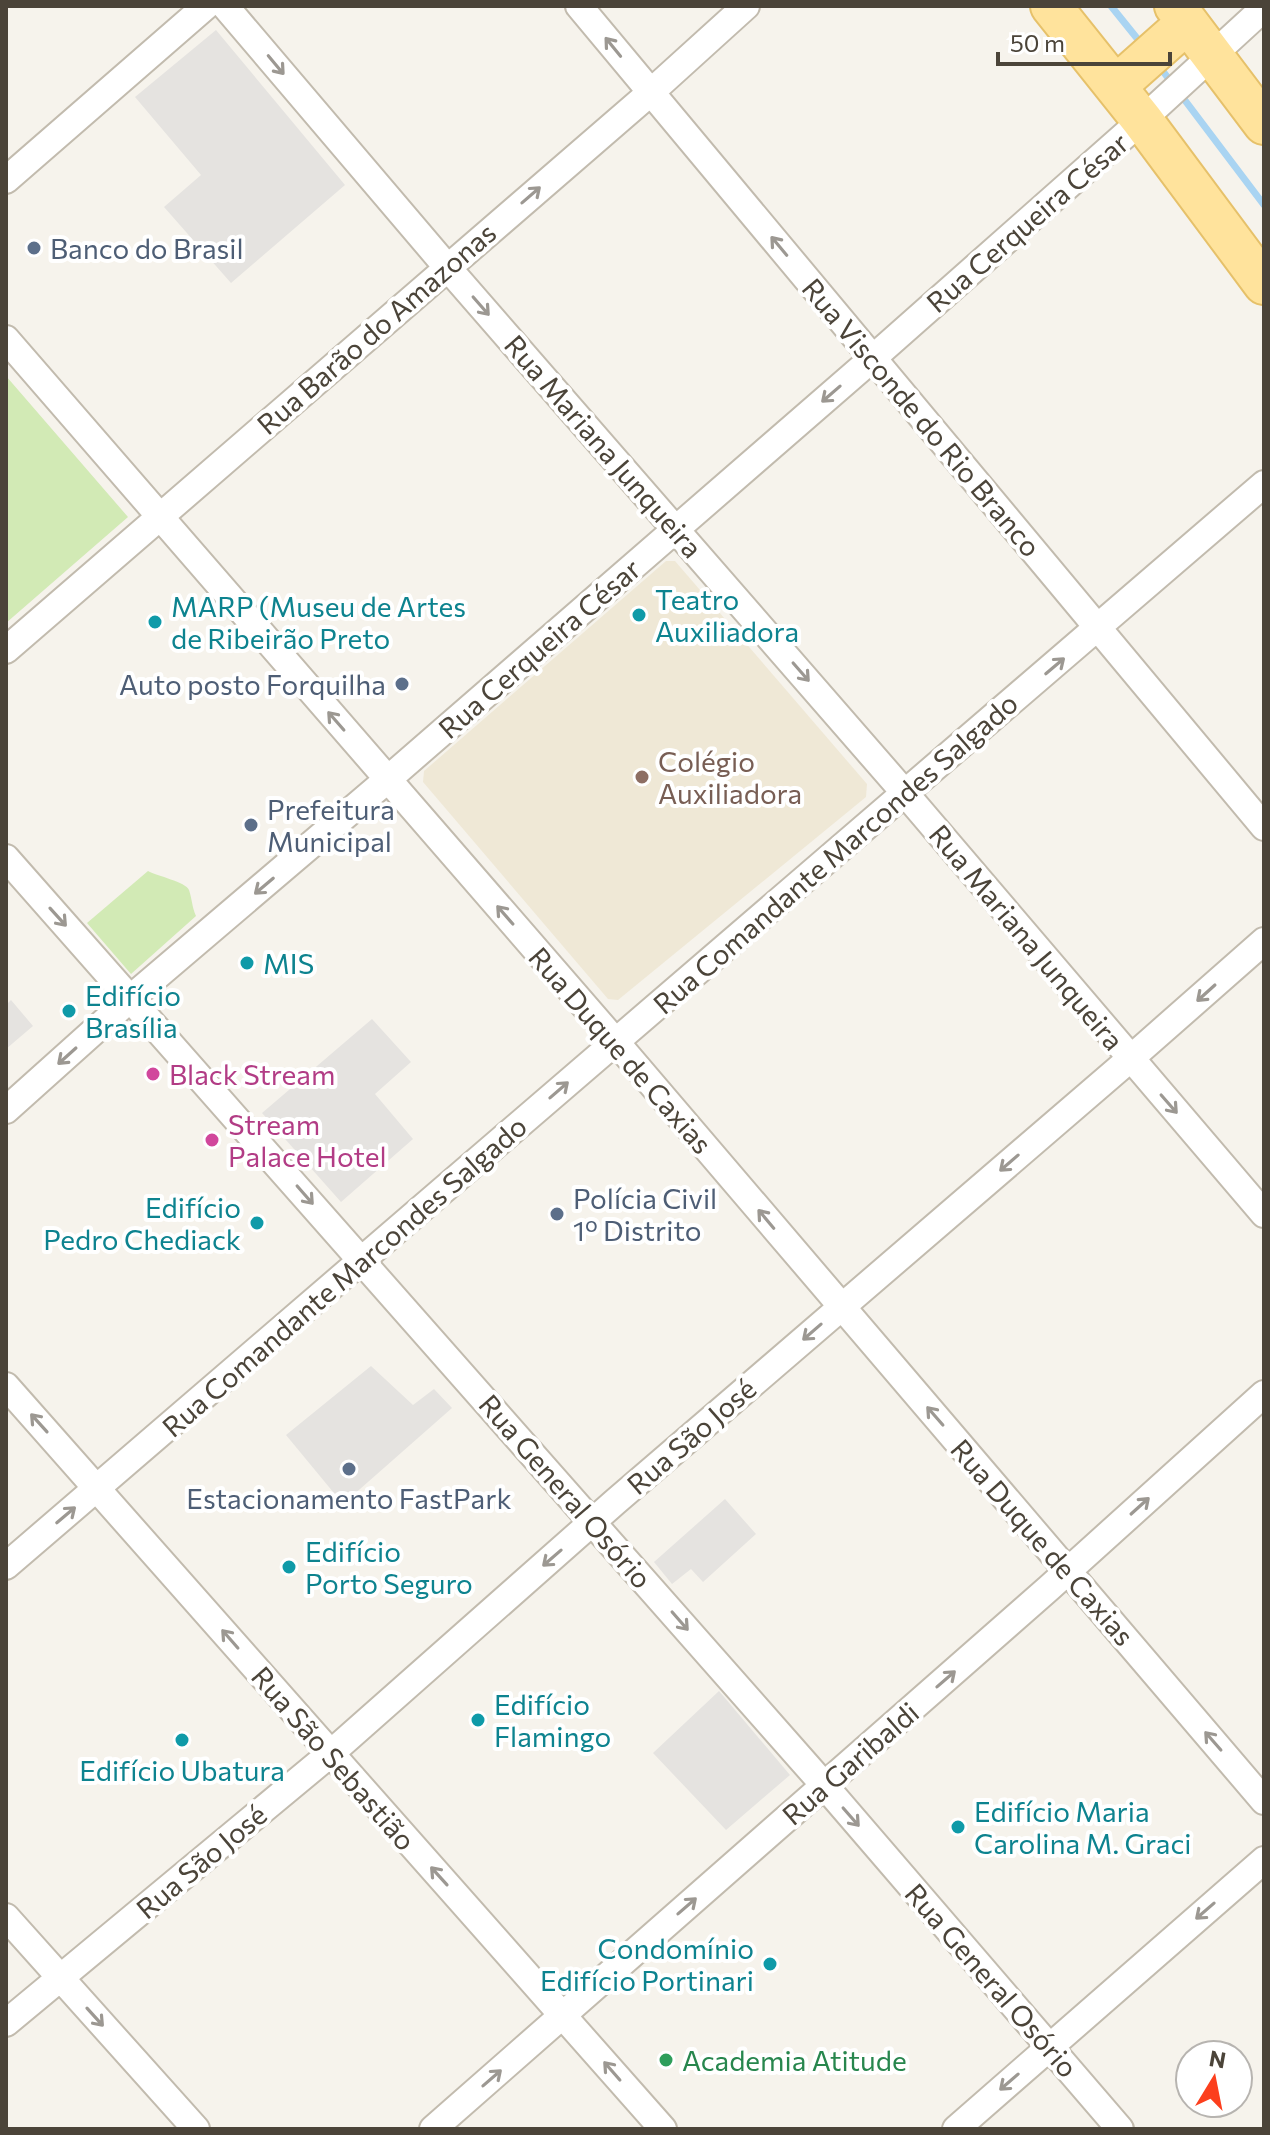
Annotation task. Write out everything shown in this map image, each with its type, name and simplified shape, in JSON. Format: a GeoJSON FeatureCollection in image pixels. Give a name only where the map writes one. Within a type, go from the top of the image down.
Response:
{"type":"FeatureCollection","features":[{"type":"Feature","properties":{"kind":"main road"},"geometry":{"type":"LineString","coordinates":[[1051,6],[1149,114],[1264,284]]}},
{"type":"Feature","properties":{"kind":"main road"},"geometry":{"type":"LineString","coordinates":[[1122,81],[1178,21],[1203,62],[1264,124]]}},
{"type":"Feature","properties":{"kind":"street"},"geometry":{"type":"LineString","coordinates":[[6,180],[206,6]]}},
{"type":"Feature","properties":{"kind":"street","name":"Rua Mariana Junqueira"},"geometry":{"type":"LineString","coordinates":[[225,6],[1264,1214]]}},
{"type":"Feature","properties":{"kind":"street","name":"Rua Visconde do Rio Branco"},"geometry":{"type":"LineString","coordinates":[[579,6],[1264,827]]}},
{"type":"Feature","properties":{"kind":"street","name":"Rua Barão do Amazonas"},"geometry":{"type":"LineString","coordinates":[[6,650],[650,93],[746,6]]}},
{"type":"Feature","properties":{"kind":"street","name":"Rua Cerqueira César"},"geometry":{"type":"LineString","coordinates":[[6,1110],[131,998],[873,358],[1264,8]]}},
{"type":"Feature","properties":{"kind":"street","name":"Rua Duque de Caxias"},"geometry":{"type":"LineString","coordinates":[[6,339],[615,1041],[1264,1801]]}},
{"type":"Feature","properties":{"kind":"street","name":"Rua Comandante Marcondes Salgado"},"geometry":{"type":"LineString","coordinates":[[6,1566],[1264,484]]}},
{"type":"Feature","properties":{"kind":"street","name":"Rua General Osório"},"geometry":{"type":"LineString","coordinates":[[6,858],[824,1785],[1120,2129]]}},
{"type":"Feature","properties":{"kind":"street","name":"Rua São José"},"geometry":{"type":"LineString","coordinates":[[6,2023],[330,1754],[1264,941]]}},
{"type":"Feature","properties":{"kind":"street","name":"Rua São Sebastião"},"geometry":{"type":"LineString","coordinates":[[6,1386],[663,2129]]}},
{"type":"Feature","properties":{"kind":"street","name":"Rua Garibaldi"},"geometry":{"type":"LineString","coordinates":[[433,2129],[1068,1571],[1264,1394]]}},
{"type":"Feature","properties":{"kind":"street"},"geometry":{"type":"LineString","coordinates":[[956,2129],[1264,1860]]}},
{"type":"Feature","properties":{"kind":"street"},"geometry":{"type":"LineString","coordinates":[[6,1917],[196,2129]]}},
{"type":"Feature","properties":{"kind":"shaded area"},"geometry":{"type":"Polygon","coordinates":[[[216,30],[345,185],[231,283],[164,207],[201,175],[135,97],[216,30]]]}},
{"type":"Feature","properties":{"kind":"shaded area","name":"Colégio Auxiliadora"},"geometry":{"type":"Polygon","coordinates":[[[666,561],[675,561],[867,784],[866,797],[618,1000],[608,999],[423,782],[424,771],[666,561]]]}},
{"type":"Feature","properties":{"kind":"shaded area"},"geometry":{"type":"Polygon","coordinates":[[[11,1000],[33,1026],[6,1049],[6,1005],[11,1000]]]}},
{"type":"Feature","properties":{"kind":"shaded area"},"geometry":{"type":"Polygon","coordinates":[[[372,1019],[411,1062],[375,1094],[413,1139],[341,1202],[262,1113],[372,1019]]]}},
{"type":"Feature","properties":{"kind":"shaded area","name":"Estacionamento FastPark"},"geometry":{"type":"Polygon","coordinates":[[[371,1366],[413,1405],[434,1389],[452,1408],[343,1504],[286,1435],[371,1366]]]}},
{"type":"Feature","properties":{"kind":"shaded area"},"geometry":{"type":"Polygon","coordinates":[[[725,1499],[756,1534],[703,1582],[691,1569],[672,1584],[654,1562],[725,1499]]]}},
{"type":"Feature","properties":{"kind":"shaded area"},"geometry":{"type":"Polygon","coordinates":[[[719,1691],[790,1775],[726,1830],[653,1753],[719,1691]]]}},
{"type":"Feature","properties":{"kind":"green space"},"geometry":{"type":"Polygon","coordinates":[[[6,376],[128,517],[6,623],[6,376]]]}},
{"type":"Feature","properties":{"kind":"green space"},"geometry":{"type":"Polygon","coordinates":[[[148,871],[187,887],[196,916],[131,974],[87,923],[148,871]]]}},
{"type":"Feature","properties":{"kind":"waterway"},"geometry":{"type":"LineString","coordinates":[[1111,6],[1144,47]]}},
{"type":"Feature","properties":{"kind":"waterway"},"geometry":{"type":"LineString","coordinates":[[1159,66],[1264,205]]}},
{"type":"Feature","properties":{"kind":"place","name":"Banco do Brasil"},"geometry":{"type":"Point","coordinates":[34,248]}},
{"type":"Feature","properties":{"kind":"place","name":"Teatro Auxiliadora"},"geometry":{"type":"Point","coordinates":[639,615]}},
{"type":"Feature","properties":{"kind":"place","name":"MARP (Museu de Artes de Ribeirão Preto"},"geometry":{"type":"Point","coordinates":[155,622]}},
{"type":"Feature","properties":{"kind":"place","name":"Auto posto Forquilha"},"geometry":{"type":"Point","coordinates":[402,684]}},
{"type":"Feature","properties":{"kind":"place","name":"Colégio Auxiliadora"},"geometry":{"type":"Point","coordinates":[642,777]}},
{"type":"Feature","properties":{"kind":"place","name":"Prefeitura Municipal"},"geometry":{"type":"Point","coordinates":[251,825]}},
{"type":"Feature","properties":{"kind":"place","name":"MIS"},"geometry":{"type":"Point","coordinates":[247,963]}},
{"type":"Feature","properties":{"kind":"place","name":"Edifício Brasília"},"geometry":{"type":"Point","coordinates":[69,1011]}},
{"type":"Feature","properties":{"kind":"place","name":"Black Stream"},"geometry":{"type":"Point","coordinates":[153,1074]}},
{"type":"Feature","properties":{"kind":"place","name":"Stream Palace Hotel"},"geometry":{"type":"Point","coordinates":[212,1140]}},
{"type":"Feature","properties":{"kind":"place","name":"Polícia Civil 1º Distrito"},"geometry":{"type":"Point","coordinates":[557,1214]}},
{"type":"Feature","properties":{"kind":"place","name":"Edifício Pedro Chediack"},"geometry":{"type":"Point","coordinates":[257,1223]}},
{"type":"Feature","properties":{"kind":"place","name":"Estacionamento FastPark"},"geometry":{"type":"Point","coordinates":[349,1469]}},
{"type":"Feature","properties":{"kind":"place","name":"Edifício Porto Seguro"},"geometry":{"type":"Point","coordinates":[289,1567]}},
{"type":"Feature","properties":{"kind":"place","name":"Edifício Flamingo"},"geometry":{"type":"Point","coordinates":[478,1720]}},
{"type":"Feature","properties":{"kind":"place","name":"Edifício Ubatura"},"geometry":{"type":"Point","coordinates":[182,1740]}},
{"type":"Feature","properties":{"kind":"place","name":"Edifício Maria Carolina M. Graci"},"geometry":{"type":"Point","coordinates":[958,1827]}},
{"type":"Feature","properties":{"kind":"place","name":"Condomínio Edifício Portinari"},"geometry":{"type":"Point","coordinates":[770,1964]}},
{"type":"Feature","properties":{"kind":"place","name":"Academia Atitude"},"geometry":{"type":"Point","coordinates":[666,2060]}}]}
